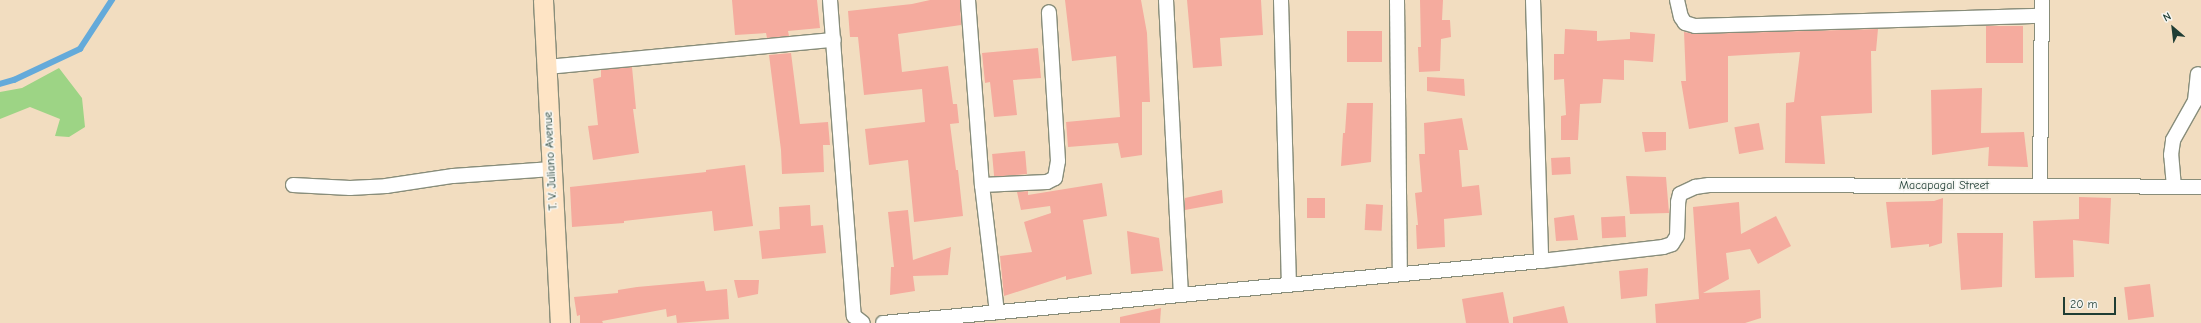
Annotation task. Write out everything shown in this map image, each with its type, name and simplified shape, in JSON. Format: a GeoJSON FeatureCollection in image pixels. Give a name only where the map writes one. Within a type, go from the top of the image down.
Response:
{"type":"FeatureCollection","features":[{"type":"Feature","properties":{"kind":"main road","name":"T. V. Juliano Avenue"},"geometry":{"type":"LineString","coordinates":[[543,0],[560,323]]}},
{"type":"Feature","properties":{"kind":"street"},"geometry":{"type":"LineString","coordinates":[[830,0],[854,316],[863,323]]}},
{"type":"Feature","properties":{"kind":"street"},"geometry":{"type":"LineString","coordinates":[[968,0],[982,186],[998,312]]}},
{"type":"Feature","properties":{"kind":"street"},"geometry":{"type":"LineString","coordinates":[[1166,0],[1181,295]]}},
{"type":"Feature","properties":{"kind":"street"},"geometry":{"type":"LineString","coordinates":[[1281,0],[1289,285]]}},
{"type":"Feature","properties":{"kind":"street"},"geometry":{"type":"LineString","coordinates":[[1397,0],[1400,274]]}},
{"type":"Feature","properties":{"kind":"street"},"geometry":{"type":"LineString","coordinates":[[883,323],[1541,261],[1533,0]]}},
{"type":"Feature","properties":{"kind":"street"},"geometry":{"type":"LineString","coordinates":[[1677,0],[1681,18],[1685,23],[1695,26],[2041,16]]}},
{"type":"Feature","properties":{"kind":"street"},"geometry":{"type":"LineString","coordinates":[[2040,186],[2042,0]]}},
{"type":"Feature","properties":{"kind":"street"},"geometry":{"type":"LineString","coordinates":[[982,186],[1047,182],[1055,178],[1058,161],[1049,12]]}},
{"type":"Feature","properties":{"kind":"street"},"geometry":{"type":"LineString","coordinates":[[546,66],[834,40]]}},
{"type":"Feature","properties":{"kind":"street"},"geometry":{"type":"LineString","coordinates":[[2174,186],[2171,155],[2173,140],[2195,101],[2198,74]]}},
{"type":"Feature","properties":{"kind":"street"},"geometry":{"type":"LineString","coordinates":[[292,185],[350,188],[386,186],[453,176],[552,169]]}},
{"type":"Feature","properties":{"kind":"street","name":"Macapagal Street"},"geometry":{"type":"LineString","coordinates":[[1541,261],[1663,247],[1672,244],[1677,236],[1678,202],[1680,194],[1687,190],[1709,185],[2201,186]]}},
{"type":"Feature","properties":{"kind":"green space"},"geometry":{"type":"Polygon","coordinates":[[[59,68],[82,98],[85,127],[69,137],[55,136],[60,119],[30,107],[0,119],[0,92],[22,88],[59,68]]]}},
{"type":"Feature","properties":{"kind":"building"},"geometry":{"type":"Polygon","coordinates":[[[732,0],[817,0],[820,28],[788,31],[789,36],[767,38],[766,33],[735,35],[732,0]]]}},
{"type":"Feature","properties":{"kind":"building"},"geometry":{"type":"Polygon","coordinates":[[[930,0],[960,0],[961,25],[898,34],[902,72],[948,66],[953,104],[957,104],[959,123],[950,124],[956,170],[958,170],[963,216],[914,222],[908,160],[869,165],[865,129],[925,122],[922,89],[864,95],[858,37],[850,37],[848,11],[912,4],[930,0]]]}},
{"type":"Feature","properties":{"kind":"building"},"geometry":{"type":"Polygon","coordinates":[[[1065,0],[1141,0],[1147,33],[1150,102],[1142,102],[1142,155],[1121,158],[1118,143],[1068,147],[1066,122],[1120,117],[1116,56],[1072,61],[1065,0]]]}},
{"type":"Feature","properties":{"kind":"building"},"geometry":{"type":"Polygon","coordinates":[[[1187,0],[1261,0],[1263,35],[1220,38],[1222,66],[1193,68],[1187,0]]]}},
{"type":"Feature","properties":{"kind":"building"},"geometry":{"type":"Polygon","coordinates":[[[1420,0],[1443,0],[1442,20],[1450,20],[1451,37],[1441,39],[1440,71],[1419,72],[1418,47],[1421,47],[1420,0]]]}},
{"type":"Feature","properties":{"kind":"building"},"geometry":{"type":"Polygon","coordinates":[[[1986,26],[2023,26],[2023,63],[1986,63],[1986,26]]]}},
{"type":"Feature","properties":{"kind":"building"},"geometry":{"type":"Polygon","coordinates":[[[1565,29],[1597,31],[1597,41],[1630,39],[1630,32],[1655,34],[1653,62],[1624,60],[1624,80],[1603,79],[1601,103],[1580,104],[1578,140],[1561,140],[1561,116],[1566,115],[1564,79],[1554,80],[1554,54],[1564,54],[1565,29]]]}},
{"type":"Feature","properties":{"kind":"building"},"geometry":{"type":"Polygon","coordinates":[[[1878,29],[1876,51],[1871,51],[1872,113],[1821,116],[1825,164],[1785,163],[1786,103],[1794,102],[1800,52],[1728,56],[1728,122],[1689,129],[1681,81],[1686,81],[1684,32],[1695,34],[1878,29]]]}},
{"type":"Feature","properties":{"kind":"building"},"geometry":{"type":"Polygon","coordinates":[[[1347,31],[1382,31],[1382,62],[1347,62],[1347,31]]]}},
{"type":"Feature","properties":{"kind":"building"},"geometry":{"type":"Polygon","coordinates":[[[1038,48],[1041,78],[1013,80],[1017,115],[994,117],[990,82],[985,83],[982,53],[1038,48]]]}},
{"type":"Feature","properties":{"kind":"building"},"geometry":{"type":"Polygon","coordinates":[[[791,53],[800,124],[828,122],[830,145],[823,145],[824,172],[782,174],[781,150],[769,55],[791,53]]]}},
{"type":"Feature","properties":{"kind":"building"},"geometry":{"type":"Polygon","coordinates":[[[632,67],[636,109],[633,109],[639,153],[593,160],[588,126],[598,125],[593,79],[601,77],[601,70],[632,67]]]}},
{"type":"Feature","properties":{"kind":"building"},"geometry":{"type":"Polygon","coordinates":[[[1427,77],[1464,79],[1465,96],[1427,91],[1427,77]]]}},
{"type":"Feature","properties":{"kind":"building"},"geometry":{"type":"Polygon","coordinates":[[[1982,88],[1981,133],[2024,132],[2028,167],[1988,166],[1989,147],[1932,155],[1931,90],[1982,88]]]}},
{"type":"Feature","properties":{"kind":"building"},"geometry":{"type":"Polygon","coordinates":[[[1347,103],[1373,103],[1371,162],[1341,166],[1347,103]]]}},
{"type":"Feature","properties":{"kind":"building"},"geometry":{"type":"Polygon","coordinates":[[[1462,118],[1468,150],[1459,150],[1462,187],[1479,185],[1482,215],[1444,219],[1445,247],[1417,249],[1416,225],[1418,225],[1415,193],[1422,192],[1419,154],[1425,154],[1424,123],[1462,118]]]}},
{"type":"Feature","properties":{"kind":"building"},"geometry":{"type":"Polygon","coordinates":[[[1759,123],[1764,150],[1739,154],[1734,127],[1759,123]]]}},
{"type":"Feature","properties":{"kind":"building"},"geometry":{"type":"Polygon","coordinates":[[[1642,132],[1666,132],[1666,150],[1645,152],[1642,132]]]}},
{"type":"Feature","properties":{"kind":"building"},"geometry":{"type":"Polygon","coordinates":[[[1025,151],[1027,174],[994,177],[992,154],[1025,151]]]}},
{"type":"Feature","properties":{"kind":"building"},"geometry":{"type":"Polygon","coordinates":[[[1570,157],[1571,174],[1552,175],[1551,158],[1570,157]]]}},
{"type":"Feature","properties":{"kind":"building"},"geometry":{"type":"Polygon","coordinates":[[[745,165],[753,226],[714,231],[712,211],[624,221],[624,223],[572,227],[570,187],[706,172],[706,170],[745,165]]]}},
{"type":"Feature","properties":{"kind":"building"},"geometry":{"type":"Polygon","coordinates":[[[1626,176],[1666,177],[1669,213],[1630,214],[1626,176]]]}},
{"type":"Feature","properties":{"kind":"building"},"geometry":{"type":"Polygon","coordinates":[[[1102,183],[1107,216],[1083,220],[1092,274],[1066,280],[1066,276],[1004,296],[1000,256],[1032,252],[1024,222],[1051,213],[1050,206],[1021,210],[1017,192],[1028,191],[1028,195],[1102,183]]]}},
{"type":"Feature","properties":{"kind":"building"},"geometry":{"type":"Polygon","coordinates":[[[1222,190],[1223,203],[1185,210],[1185,198],[1222,190]]]}},
{"type":"Feature","properties":{"kind":"building"},"geometry":{"type":"Polygon","coordinates":[[[2079,197],[2111,198],[2109,244],[2073,240],[2074,277],[2035,278],[2033,221],[2079,219],[2079,197]]]}},
{"type":"Feature","properties":{"kind":"building"},"geometry":{"type":"Polygon","coordinates":[[[1307,198],[1325,198],[1325,218],[1307,218],[1307,198]]]}},
{"type":"Feature","properties":{"kind":"building"},"geometry":{"type":"Polygon","coordinates":[[[1943,198],[1942,243],[1929,247],[1929,244],[1891,248],[1886,202],[1934,201],[1943,198]]]}},
{"type":"Feature","properties":{"kind":"building"},"geometry":{"type":"Polygon","coordinates":[[[1739,202],[1741,234],[1776,216],[1791,246],[1758,264],[1750,249],[1726,253],[1729,279],[1703,293],[1760,290],[1761,318],[1745,323],[1656,323],[1655,304],[1699,299],[1693,207],[1739,202]]]}},
{"type":"Feature","properties":{"kind":"building"},"geometry":{"type":"Polygon","coordinates":[[[1366,204],[1383,205],[1382,231],[1365,230],[1366,204]]]}},
{"type":"Feature","properties":{"kind":"building"},"geometry":{"type":"Polygon","coordinates":[[[810,205],[811,226],[823,225],[826,253],[762,259],[759,231],[780,229],[779,207],[810,205]]]}},
{"type":"Feature","properties":{"kind":"building"},"geometry":{"type":"Polygon","coordinates":[[[908,210],[913,260],[951,247],[948,275],[913,276],[915,291],[890,295],[891,267],[894,267],[888,212],[908,210]]]}},
{"type":"Feature","properties":{"kind":"building"},"geometry":{"type":"Polygon","coordinates":[[[1574,215],[1578,240],[1556,241],[1554,218],[1574,215]]]}},
{"type":"Feature","properties":{"kind":"building"},"geometry":{"type":"Polygon","coordinates":[[[1625,216],[1626,237],[1602,238],[1601,217],[1625,216]]]}},
{"type":"Feature","properties":{"kind":"building"},"geometry":{"type":"Polygon","coordinates":[[[1127,231],[1159,238],[1163,271],[1131,274],[1127,231]]]}},
{"type":"Feature","properties":{"kind":"building"},"geometry":{"type":"Polygon","coordinates":[[[1957,233],[2003,233],[2002,287],[1961,290],[1957,233]]]}},
{"type":"Feature","properties":{"kind":"building"},"geometry":{"type":"Polygon","coordinates":[[[1648,268],[1647,296],[1621,299],[1619,271],[1648,268]]]}},
{"type":"Feature","properties":{"kind":"building"},"geometry":{"type":"Polygon","coordinates":[[[734,280],[759,280],[758,294],[738,298],[734,280]]]}},
{"type":"Feature","properties":{"kind":"building"},"geometry":{"type":"Polygon","coordinates":[[[704,281],[706,291],[727,289],[729,319],[677,323],[676,315],[667,317],[666,309],[602,321],[603,323],[580,323],[580,315],[577,316],[574,297],[618,293],[618,290],[637,287],[704,281]]]}},
{"type":"Feature","properties":{"kind":"building"},"geometry":{"type":"Polygon","coordinates":[[[2150,284],[2154,317],[2128,320],[2124,287],[2150,284]]]}},
{"type":"Feature","properties":{"kind":"building"},"geometry":{"type":"Polygon","coordinates":[[[1503,292],[1509,323],[1466,323],[1462,299],[1503,292]]]}},
{"type":"Feature","properties":{"kind":"building"},"geometry":{"type":"Polygon","coordinates":[[[1564,306],[1568,323],[1513,323],[1513,317],[1564,306]]]}},
{"type":"Feature","properties":{"kind":"building"},"geometry":{"type":"Polygon","coordinates":[[[1161,308],[1160,323],[1120,323],[1120,317],[1161,308]]]}},
{"type":"Feature","properties":{"kind":"waterway"},"geometry":{"type":"LineString","coordinates":[[0,84],[14,80],[80,49],[112,0]]}}]}
